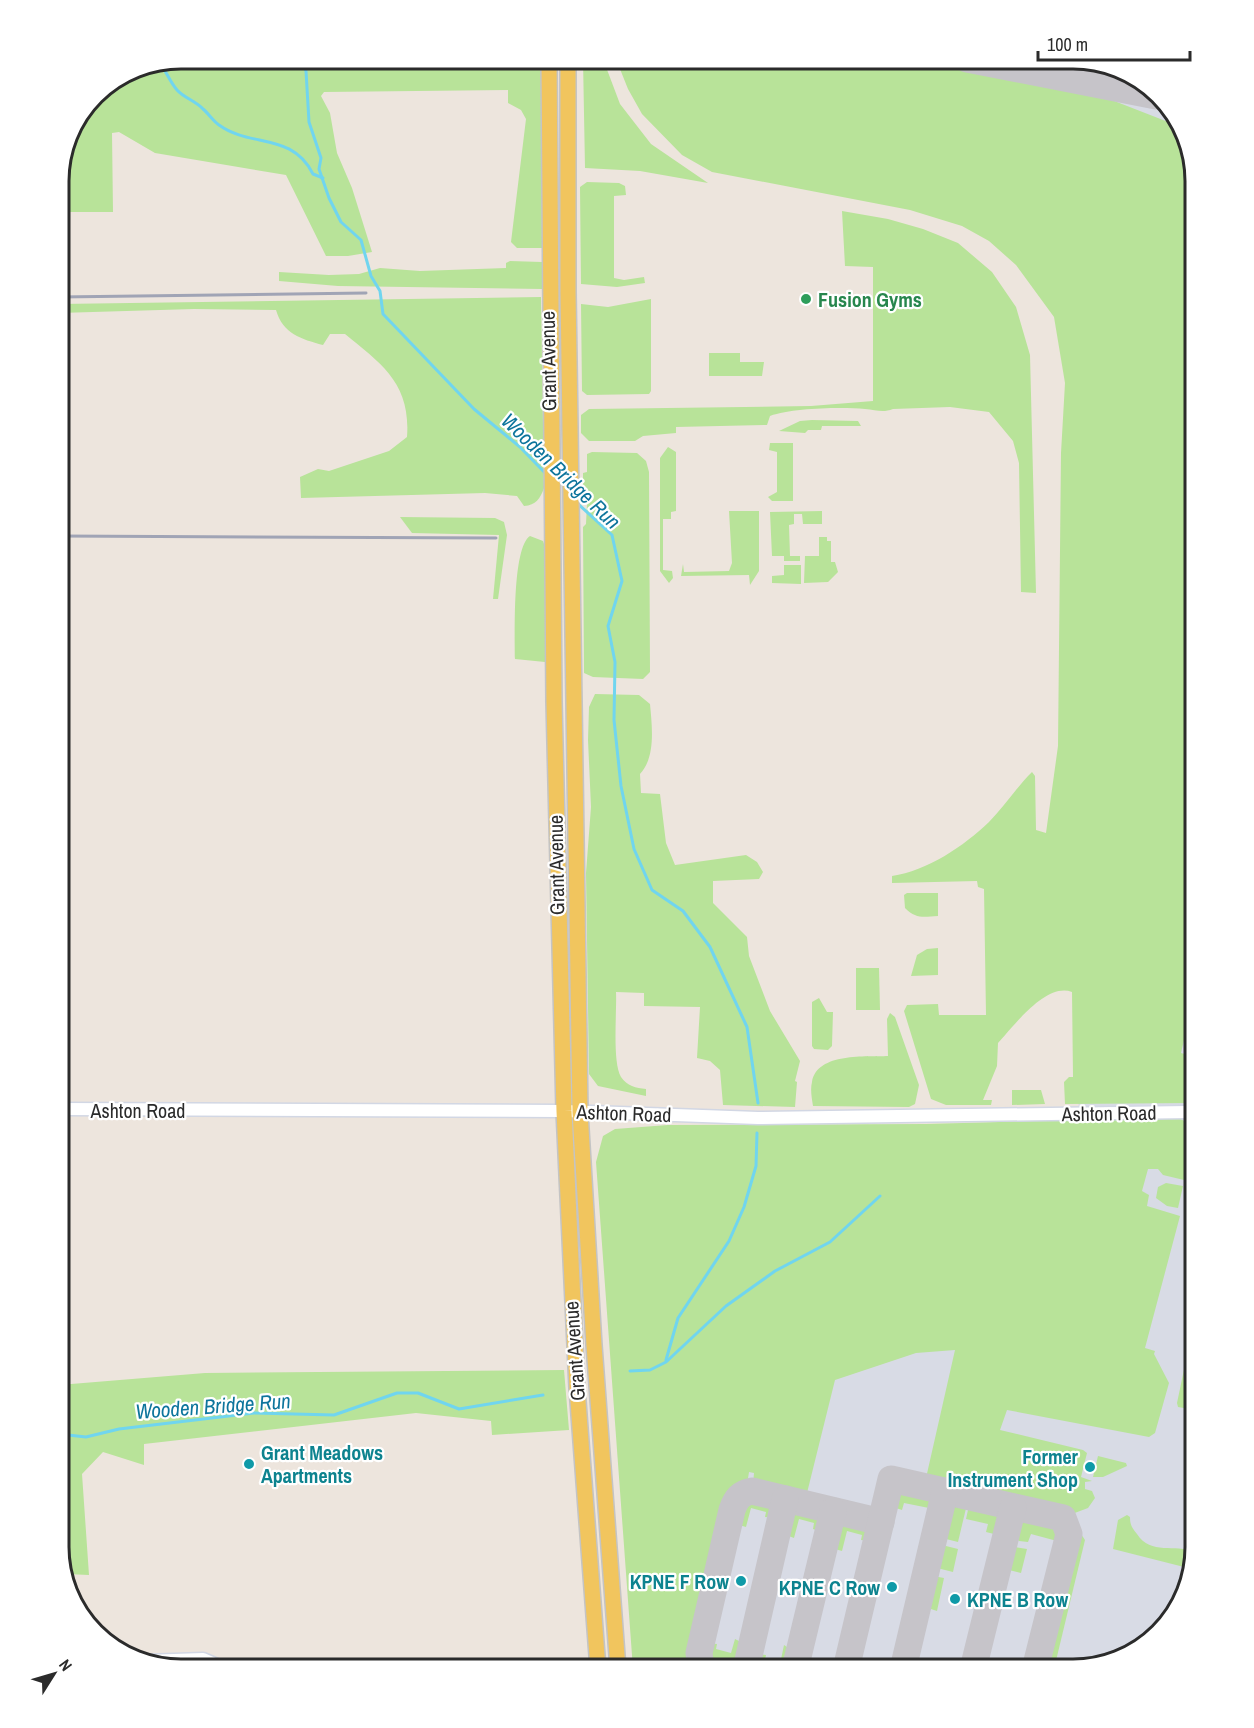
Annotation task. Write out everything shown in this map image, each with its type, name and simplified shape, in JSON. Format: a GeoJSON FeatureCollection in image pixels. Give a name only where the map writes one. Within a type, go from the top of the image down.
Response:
{"type":"FeatureCollection","features":[{"type":"Feature","properties":{"kind":"main road","name":"Grant Avenue"},"geometry":{"type":"LineString","coordinates":[[549,69],[555,790],[564,1111],[576,1345],[597,1659]]}},
{"type":"Feature","properties":{"kind":"main road","name":"Grant Avenue"},"geometry":{"type":"LineString","coordinates":[[568,69],[570,401],[580,1112],[594,1345],[617,1659]]}},
{"type":"Feature","properties":{"kind":"main road"},"geometry":{"type":"LineString","coordinates":[[551,321],[562,353],[564,396],[570,401]]}},
{"type":"Feature","properties":{"kind":"main road"},"geometry":{"type":"LineString","coordinates":[[555,790],[576,790]]}},
{"type":"Feature","properties":{"kind":"main road"},"geometry":{"type":"LineString","coordinates":[[576,1345],[594,1345]]}},
{"type":"Feature","properties":{"kind":"street","name":"Ashton Road"},"geometry":{"type":"LineString","coordinates":[[69,1109],[564,1111],[758,1118],[1185,1113]]}},
{"type":"Feature","properties":{"kind":"shaded area"},"geometry":{"type":"Polygon","coordinates":[[[665,69],[1081,69],[1109,75],[1141,92],[1162,113],[1177,138],[1185,181],[1185,1547],[1177,1590],[1162,1615],[1141,1636],[1116,1651],[1088,1658],[633,1659],[613,1140],[1079,1131],[1063,192],[665,69]]]}},
{"type":"Feature","properties":{"kind":"green space"},"geometry":{"type":"Polygon","coordinates":[[[181,69],[541,69],[542,248],[517,248],[511,242],[526,119],[521,110],[508,103],[508,90],[324,92],[321,96],[330,113],[337,153],[352,188],[372,252],[348,256],[326,256],[286,175],[155,153],[119,132],[112,133],[113,212],[69,212],[70,166],[81,131],[97,107],[119,88],[138,77],[159,71],[181,69]]]}},
{"type":"Feature","properties":{"kind":"green space"},"geometry":{"type":"Polygon","coordinates":[[[583,69],[607,69],[620,104],[651,144],[708,183],[640,171],[585,168],[583,69]]]}},
{"type":"Feature","properties":{"kind":"green space"},"geometry":{"type":"Polygon","coordinates":[[[620,69],[965,69],[1104,97],[1168,122],[1170,125],[1181,152],[1185,181],[1185,1036],[1181,1053],[1185,1054],[1185,1103],[1065,1104],[1064,1082],[1069,1077],[1073,1077],[1072,992],[1062,991],[1052,993],[1031,1007],[998,1043],[997,1066],[983,1100],[992,1100],[991,1105],[946,1105],[931,1099],[904,1011],[907,1005],[938,1004],[939,1015],[986,1015],[984,889],[978,887],[977,881],[892,883],[892,876],[931,863],[968,840],[994,816],[1032,772],[1035,776],[1036,830],[1046,833],[1058,746],[1061,453],[1065,383],[1054,317],[1016,265],[989,241],[962,226],[910,210],[712,172],[682,155],[642,114],[620,69]]]}},
{"type":"Feature","properties":{"kind":"green space"},"geometry":{"type":"Polygon","coordinates":[[[587,182],[619,183],[625,186],[626,195],[614,196],[614,278],[624,280],[644,277],[645,283],[617,287],[581,284],[580,187],[587,182]]]}},
{"type":"Feature","properties":{"kind":"green space"},"geometry":{"type":"Polygon","coordinates":[[[842,211],[888,219],[923,229],[958,243],[992,272],[1016,307],[1030,355],[1036,593],[1021,592],[1019,463],[1013,441],[989,412],[950,407],[883,411],[855,408],[817,409],[791,411],[770,416],[767,425],[676,427],[676,433],[643,436],[635,441],[589,441],[581,433],[581,415],[589,409],[811,406],[873,401],[873,267],[845,266],[842,211]]]}},
{"type":"Feature","properties":{"kind":"green space"},"geometry":{"type":"Polygon","coordinates":[[[510,261],[542,262],[542,289],[338,286],[279,281],[279,272],[329,275],[359,274],[380,268],[420,271],[506,268],[506,263],[510,261]]]}},
{"type":"Feature","properties":{"kind":"green space"},"geometry":{"type":"Polygon","coordinates":[[[541,297],[544,488],[537,501],[524,506],[517,496],[485,493],[301,498],[300,477],[318,469],[329,471],[389,451],[407,437],[407,419],[399,389],[371,355],[345,334],[330,334],[323,345],[294,334],[283,325],[276,310],[194,309],[69,313],[69,304],[541,297]]]}},
{"type":"Feature","properties":{"kind":"green space"},"geometry":{"type":"Polygon","coordinates":[[[651,299],[651,391],[649,394],[587,395],[582,391],[581,304],[608,307],[651,299]]]}},
{"type":"Feature","properties":{"kind":"green space"},"geometry":{"type":"Polygon","coordinates":[[[709,353],[740,353],[740,362],[764,362],[762,376],[709,376],[709,353]]]}},
{"type":"Feature","properties":{"kind":"green space"},"geometry":{"type":"Polygon","coordinates":[[[800,421],[858,421],[861,426],[822,426],[821,430],[808,430],[805,433],[779,431],[800,421]]]}},
{"type":"Feature","properties":{"kind":"green space"},"geometry":{"type":"Polygon","coordinates":[[[770,443],[793,443],[793,501],[772,501],[768,497],[777,492],[777,452],[769,450],[770,443]]]}},
{"type":"Feature","properties":{"kind":"green space"},"geometry":{"type":"Polygon","coordinates":[[[668,447],[676,452],[676,511],[671,512],[671,519],[663,519],[663,570],[672,571],[673,578],[669,583],[660,571],[660,458],[668,447]]]}},
{"type":"Feature","properties":{"kind":"green space"},"geometry":{"type":"Polygon","coordinates":[[[592,452],[637,453],[646,461],[649,472],[650,672],[643,679],[593,677],[584,673],[583,527],[586,524],[587,504],[583,500],[583,473],[587,472],[587,454],[592,452]]]}},
{"type":"Feature","properties":{"kind":"green space"},"geometry":{"type":"Polygon","coordinates":[[[729,511],[759,511],[759,571],[750,585],[749,575],[681,576],[683,564],[684,572],[729,571],[732,563],[729,511]]]}},
{"type":"Feature","properties":{"kind":"green space"},"geometry":{"type":"Polygon","coordinates":[[[822,511],[822,524],[803,524],[802,514],[794,514],[794,524],[789,525],[790,556],[800,556],[800,561],[784,561],[784,556],[772,556],[770,512],[822,511]]]}},
{"type":"Feature","properties":{"kind":"green space"},"geometry":{"type":"Polygon","coordinates":[[[400,517],[495,518],[504,522],[507,535],[498,599],[493,599],[499,535],[412,533],[400,517]]]}},
{"type":"Feature","properties":{"kind":"green space"},"geometry":{"type":"Polygon","coordinates":[[[530,536],[543,541],[545,547],[545,662],[515,659],[517,574],[524,544],[530,536]]]}},
{"type":"Feature","properties":{"kind":"green space"},"geometry":{"type":"Polygon","coordinates":[[[819,537],[827,537],[827,541],[831,541],[831,562],[835,562],[838,572],[828,582],[804,583],[805,556],[819,556],[819,537]]]}},
{"type":"Feature","properties":{"kind":"green space"},"geometry":{"type":"Polygon","coordinates":[[[784,565],[801,565],[801,584],[772,583],[772,576],[784,575],[784,565]]]}},
{"type":"Feature","properties":{"kind":"green space"},"geometry":{"type":"Polygon","coordinates":[[[595,694],[639,695],[650,704],[652,741],[649,759],[640,774],[641,793],[660,794],[666,843],[675,865],[746,855],[757,862],[763,872],[759,879],[713,881],[713,903],[747,937],[749,956],[770,1011],[800,1061],[795,1081],[797,1082],[795,1107],[723,1105],[720,1070],[710,1061],[697,1058],[700,1007],[644,1006],[644,993],[616,992],[616,1049],[621,1077],[632,1086],[646,1089],[646,1096],[598,1086],[589,1074],[586,873],[591,807],[588,740],[589,707],[595,694]]]}},
{"type":"Feature","properties":{"kind":"green space"},"geometry":{"type":"Polygon","coordinates":[[[907,893],[938,893],[938,916],[920,916],[909,912],[905,908],[904,895],[907,893]]]}},
{"type":"Feature","properties":{"kind":"green space"},"geometry":{"type":"Polygon","coordinates":[[[938,948],[938,975],[911,976],[917,955],[927,949],[938,948]]]}},
{"type":"Feature","properties":{"kind":"green space"},"geometry":{"type":"Polygon","coordinates":[[[856,968],[879,968],[880,1010],[856,1010],[856,968]]]}},
{"type":"Feature","properties":{"kind":"green space"},"geometry":{"type":"Polygon","coordinates":[[[819,998],[827,1012],[833,1012],[832,1046],[828,1050],[814,1049],[812,1046],[812,1002],[819,998]]]}},
{"type":"Feature","properties":{"kind":"green space"},"geometry":{"type":"Polygon","coordinates":[[[890,1013],[895,1017],[919,1085],[915,1104],[909,1107],[813,1106],[812,1082],[816,1072],[823,1065],[844,1058],[888,1056],[887,1019],[890,1013]]]}},
{"type":"Feature","properties":{"kind":"green space"},"geometry":{"type":"Polygon","coordinates":[[[1012,1090],[1041,1090],[1045,1104],[1012,1105],[1012,1090]]]}},
{"type":"Feature","properties":{"kind":"green space"},"geometry":{"type":"Polygon","coordinates":[[[1177,1117],[1185,1121],[1184,1180],[1163,1175],[1158,1169],[1148,1169],[1142,1191],[1149,1195],[1147,1206],[1180,1216],[1145,1348],[1155,1351],[1154,1354],[1169,1383],[1155,1433],[1149,1437],[1007,1410],[1000,1430],[1083,1450],[1087,1453],[1081,1477],[1092,1481],[1085,1482],[1085,1489],[1092,1491],[1095,1498],[1088,1508],[1072,1514],[926,1478],[955,1350],[916,1353],[835,1380],[806,1497],[753,1485],[754,1473],[749,1472],[747,1485],[730,1497],[702,1606],[696,1659],[632,1659],[596,1162],[603,1136],[615,1129],[668,1125],[926,1124],[1177,1117]]]}},
{"type":"Feature","properties":{"kind":"green space"},"geometry":{"type":"Polygon","coordinates":[[[1166,1183],[1183,1186],[1178,1208],[1167,1206],[1156,1198],[1158,1187],[1166,1183]]]}},
{"type":"Feature","properties":{"kind":"green space"},"geometry":{"type":"Polygon","coordinates":[[[1185,1365],[1185,1408],[1178,1407],[1185,1365]]]}},
{"type":"Feature","properties":{"kind":"green space"},"geometry":{"type":"Polygon","coordinates":[[[564,1370],[569,1430],[492,1435],[491,1421],[416,1413],[144,1444],[144,1465],[103,1452],[82,1474],[89,1575],[73,1574],[69,1547],[69,1384],[205,1373],[564,1370]]]}},
{"type":"Feature","properties":{"kind":"green space"},"geometry":{"type":"Polygon","coordinates":[[[1098,1456],[1126,1463],[1127,1466],[1103,1477],[1093,1477],[1098,1456]]]}},
{"type":"Feature","properties":{"kind":"green space"},"geometry":{"type":"Polygon","coordinates":[[[907,1486],[931,1490],[937,1499],[934,1509],[904,1503],[902,1510],[893,1507],[896,1493],[907,1486]]]}},
{"type":"Feature","properties":{"kind":"green space"},"geometry":{"type":"Polygon","coordinates":[[[749,1497],[774,1503],[777,1510],[775,1518],[765,1517],[766,1512],[751,1508],[746,1527],[739,1525],[736,1521],[741,1502],[749,1497]]]}},
{"type":"Feature","properties":{"kind":"green space"},"geometry":{"type":"Polygon","coordinates":[[[963,1499],[968,1500],[958,1542],[946,1539],[942,1533],[948,1507],[963,1499]]]}},
{"type":"Feature","properties":{"kind":"green space"},"geometry":{"type":"Polygon","coordinates":[[[970,1501],[1001,1510],[1003,1521],[1000,1532],[994,1534],[986,1532],[988,1524],[966,1519],[970,1501]]]}},
{"type":"Feature","properties":{"kind":"green space"},"geometry":{"type":"Polygon","coordinates":[[[801,1508],[822,1515],[826,1522],[819,1531],[813,1529],[814,1523],[799,1519],[794,1538],[786,1535],[789,1514],[801,1508]]]}},
{"type":"Feature","properties":{"kind":"green space"},"geometry":{"type":"Polygon","coordinates":[[[1127,1515],[1130,1517],[1134,1530],[1149,1545],[1185,1550],[1183,1567],[1113,1549],[1118,1520],[1127,1515]]]}},
{"type":"Feature","properties":{"kind":"green space"},"geometry":{"type":"Polygon","coordinates":[[[1026,1516],[1062,1525],[1063,1536],[1057,1541],[1031,1534],[1028,1542],[1019,1541],[1013,1536],[1014,1527],[1026,1516]]]}},
{"type":"Feature","properties":{"kind":"green space"},"geometry":{"type":"Polygon","coordinates":[[[849,1520],[867,1525],[873,1531],[871,1541],[861,1540],[862,1535],[847,1531],[842,1551],[835,1549],[832,1545],[837,1525],[849,1520]]]}},
{"type":"Feature","properties":{"kind":"green space"},"geometry":{"type":"Polygon","coordinates":[[[1081,1534],[1085,1540],[1056,1659],[1045,1659],[1075,1539],[1081,1534]]]}},
{"type":"Feature","properties":{"kind":"green space"},"geometry":{"type":"Polygon","coordinates":[[[946,1546],[958,1549],[953,1572],[937,1568],[934,1563],[937,1550],[946,1546]]]}},
{"type":"Feature","properties":{"kind":"green space"},"geometry":{"type":"Polygon","coordinates":[[[1015,1547],[1027,1549],[1021,1573],[1009,1570],[1005,1566],[1008,1550],[1015,1547]]]}},
{"type":"Feature","properties":{"kind":"green space"},"geometry":{"type":"Polygon","coordinates":[[[933,1576],[944,1578],[937,1611],[928,1608],[926,1613],[923,1611],[933,1576]]]}},
{"type":"Feature","properties":{"kind":"green space"},"geometry":{"type":"Polygon","coordinates":[[[735,1639],[745,1644],[741,1659],[708,1659],[706,1646],[708,1643],[717,1644],[716,1649],[731,1653],[735,1639]]]}},
{"type":"Feature","properties":{"kind":"green space"},"geometry":{"type":"Polygon","coordinates":[[[784,1645],[793,1651],[791,1659],[781,1659],[784,1645]]]}},
{"type":"Feature","properties":{"kind":"green space"},"geometry":{"type":"Polygon","coordinates":[[[758,1654],[766,1655],[765,1659],[754,1659],[758,1654]]]}},
{"type":"Feature","properties":{"kind":"waterway","name":"Wooden Bridge Run"},"geometry":{"type":"LineString","coordinates":[[305,69],[309,122],[321,158],[319,169],[329,198],[341,222],[361,240],[371,276],[380,291],[383,314],[474,409],[520,447],[547,475]]}},
{"type":"Feature","properties":{"kind":"waterway"},"geometry":{"type":"LineString","coordinates":[[164,70],[177,90],[200,106],[219,125],[231,132],[270,142],[294,152],[313,174],[323,178]]}},
{"type":"Feature","properties":{"kind":"waterway","name":"Wooden Bridge Run"},"geometry":{"type":"LineString","coordinates":[[576,502],[612,535],[622,581],[608,626],[615,662],[614,720],[621,786],[634,849],[652,890],[683,911],[710,947],[747,1027],[758,1103]]}},
{"type":"Feature","properties":{"kind":"waterway","name":"Wooden Bridge Run"},"geometry":{"type":"LineString","coordinates":[[666,1360],[678,1318],[729,1241],[744,1207],[756,1166],[757,1133]]}},
{"type":"Feature","properties":{"kind":"waterway"},"geometry":{"type":"LineString","coordinates":[[630,1371],[650,1370],[666,1362],[726,1306],[775,1271],[830,1242],[880,1196]]}},
{"type":"Feature","properties":{"kind":"waterway","name":"Wooden Bridge Run"},"geometry":{"type":"LineString","coordinates":[[69,1435],[86,1437],[119,1429],[254,1413],[334,1415],[397,1393],[418,1393],[459,1409],[543,1395]]}},
{"type":"Feature","properties":{"kind":"taxiway"},"geometry":{"type":"LineString","coordinates":[[1018,69],[1142,93]]}},
{"type":"Feature","properties":{"kind":"taxiway"},"geometry":{"type":"LineString","coordinates":[[848,1659],[891,1479],[1063,1518],[1069,1534],[1038,1659]]}},
{"type":"Feature","properties":{"kind":"taxiway"},"geometry":{"type":"LineString","coordinates":[[700,1659],[699,1653],[732,1510],[741,1495],[752,1491],[881,1522]]}},
{"type":"Feature","properties":{"kind":"taxiway"},"geometry":{"type":"LineString","coordinates":[[905,1659],[945,1491]]}},
{"type":"Feature","properties":{"kind":"taxiway"},"geometry":{"type":"LineString","coordinates":[[748,1659],[785,1499]]}},
{"type":"Feature","properties":{"kind":"taxiway"},"geometry":{"type":"LineString","coordinates":[[975,1659],[1013,1507]]}},
{"type":"Feature","properties":{"kind":"taxiway"},"geometry":{"type":"LineString","coordinates":[[797,1659],[833,1511]]}},
{"type":"Feature","properties":{"kind":"railway"},"geometry":{"type":"LineString","coordinates":[[69,297],[366,293]]}},
{"type":"Feature","properties":{"kind":"railway"},"geometry":{"type":"LineString","coordinates":[[69,536],[496,538]]}},
{"type":"Feature","properties":{"kind":"place","name":"Fusion Gyms"},"geometry":{"type":"Point","coordinates":[806,299]}},
{"type":"Feature","properties":{"kind":"place","name":"Grant Meadows Apartments"},"geometry":{"type":"Point","coordinates":[249,1464]}},
{"type":"Feature","properties":{"kind":"place","name":"Former Instrument Shop"},"geometry":{"type":"Point","coordinates":[1090,1467]}},
{"type":"Feature","properties":{"kind":"place","name":"KPNE F Row"},"geometry":{"type":"Point","coordinates":[741,1581]}},
{"type":"Feature","properties":{"kind":"place","name":"KPNE C Row"},"geometry":{"type":"Point","coordinates":[892,1587]}},
{"type":"Feature","properties":{"kind":"place","name":"KPNE B Row"},"geometry":{"type":"Point","coordinates":[955,1599]}}]}
